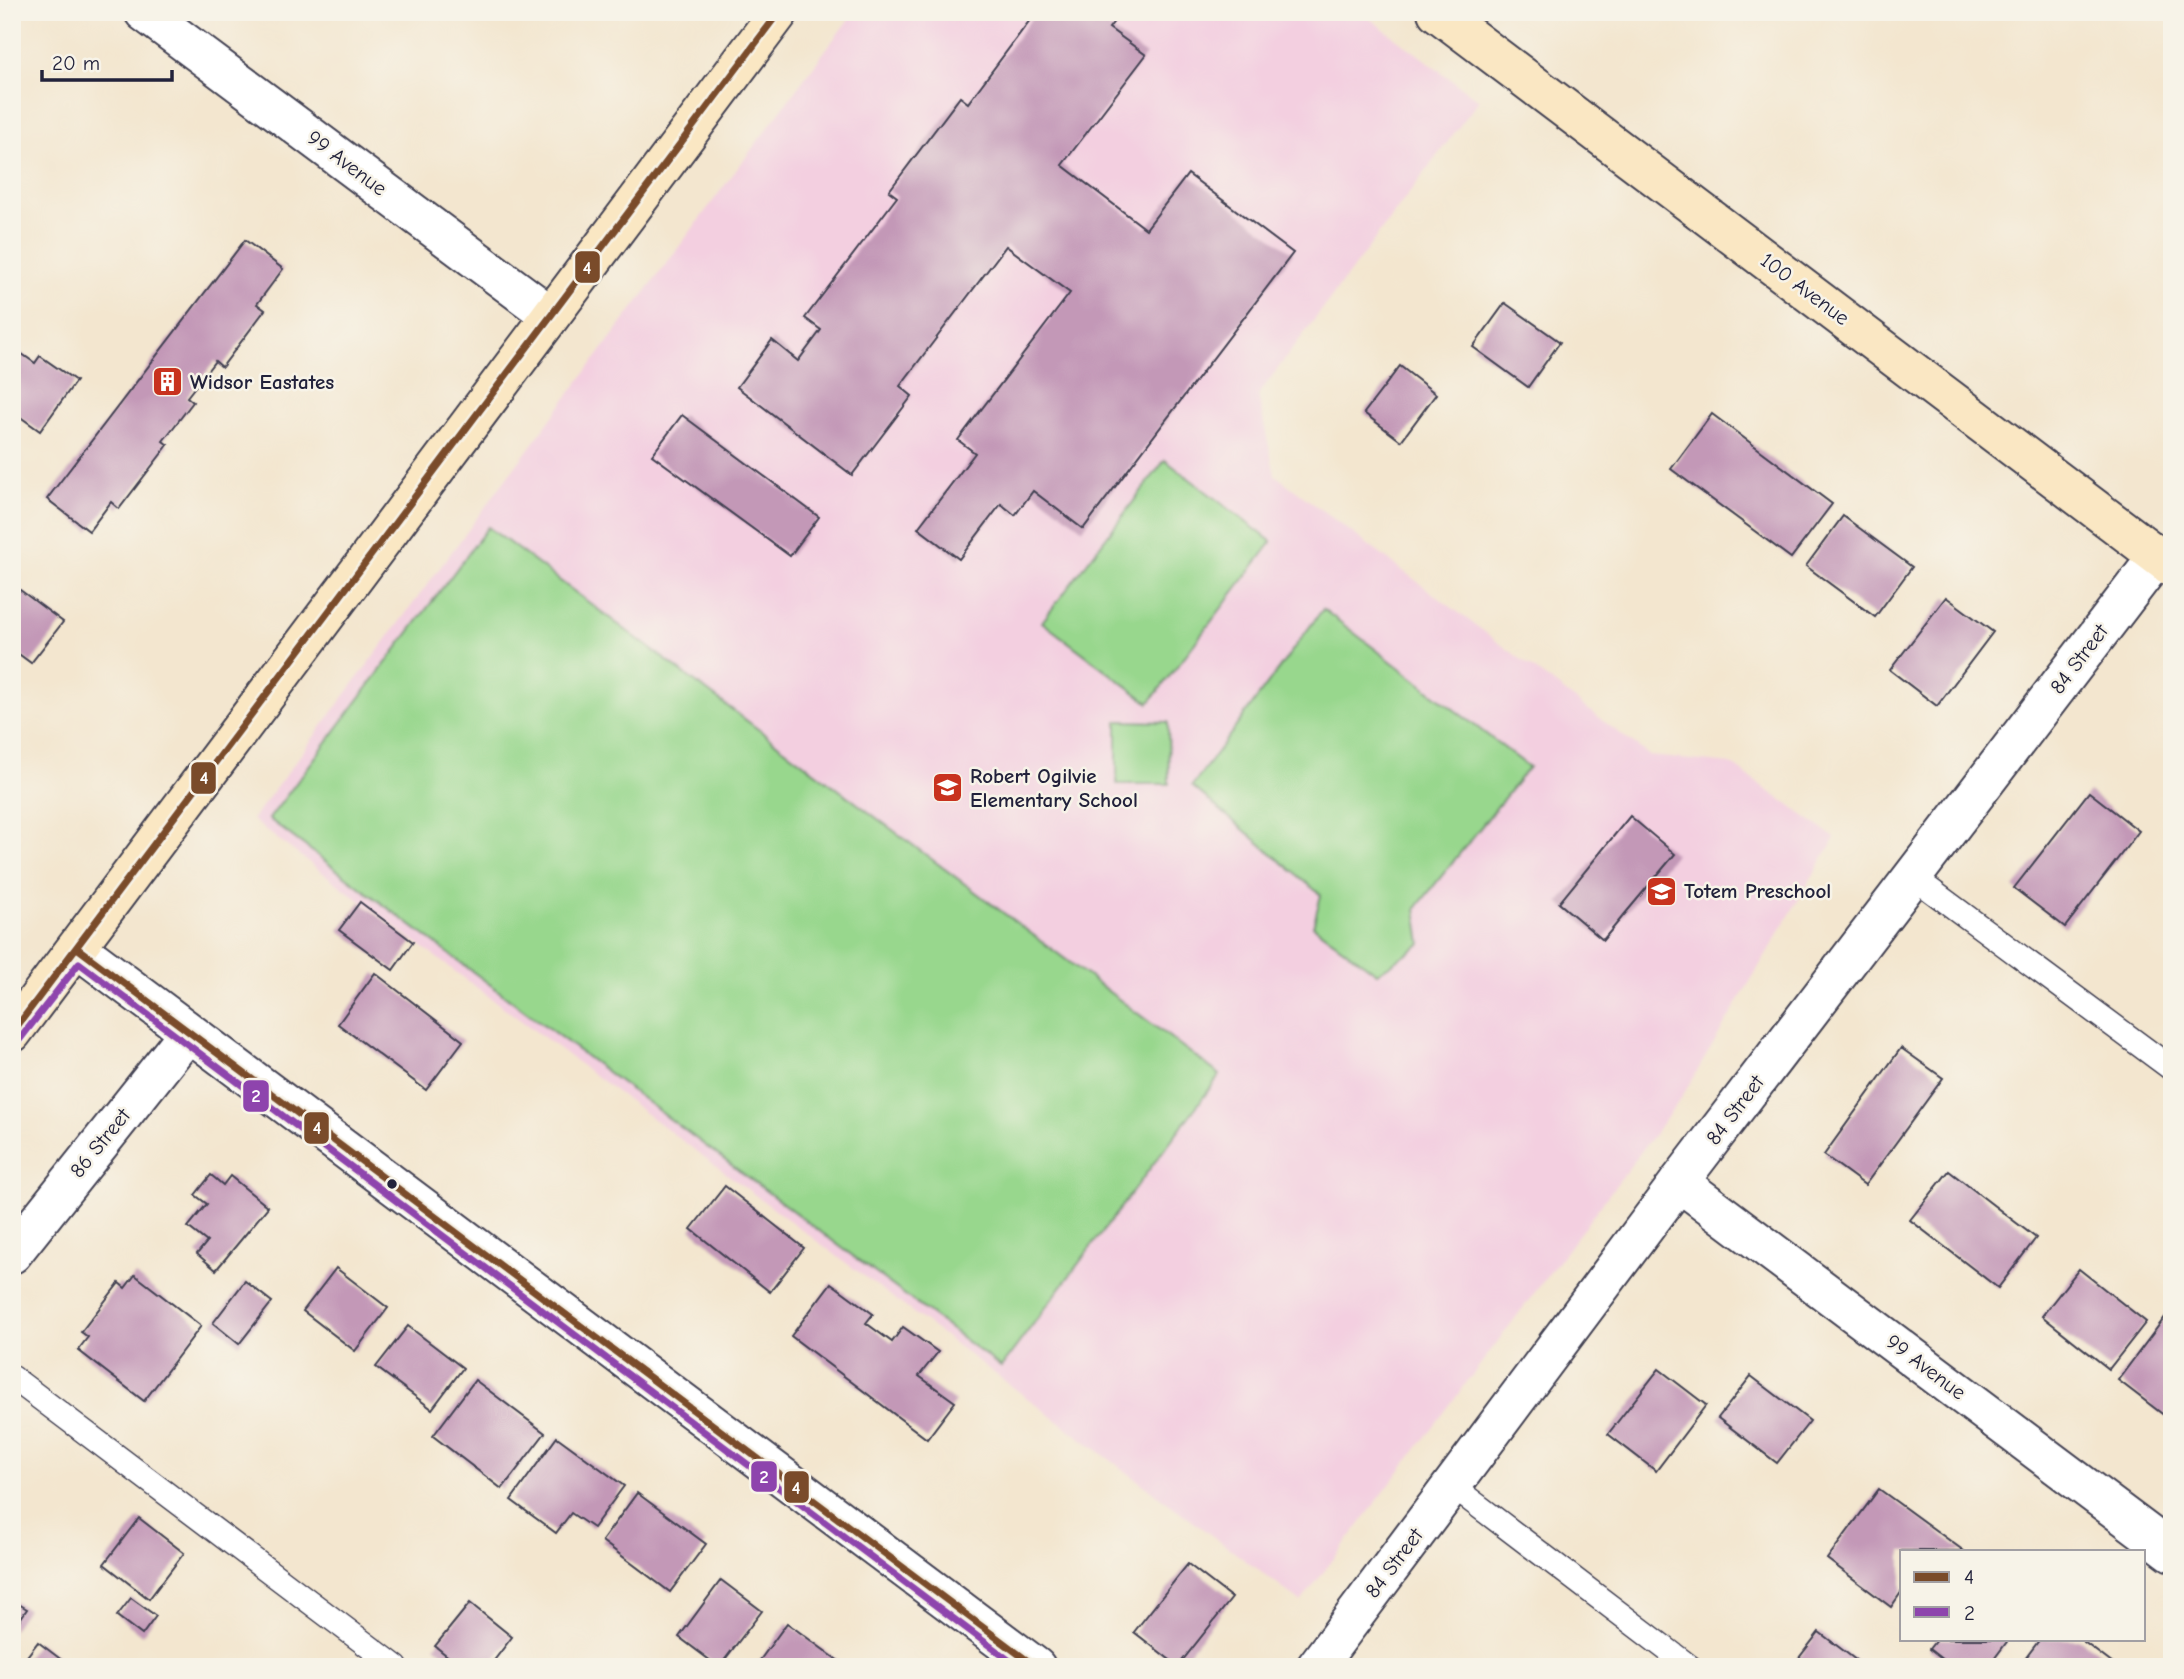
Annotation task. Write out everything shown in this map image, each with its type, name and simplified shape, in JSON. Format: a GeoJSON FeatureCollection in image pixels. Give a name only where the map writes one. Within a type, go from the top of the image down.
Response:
{"type":"FeatureCollection","features":[{"type":"Feature","properties":{"kind":"main road"},"geometry":{"type":"LineString","coordinates":[[12,1033],[779,12]]}},
{"type":"Feature","properties":{"kind":"main road","name":"100 Avenue"},"geometry":{"type":"LineString","coordinates":[[1437,12],[2165,562]]}},
{"type":"Feature","properties":{"kind":"street","name":"99 Avenue"},"geometry":{"type":"LineString","coordinates":[[144,12],[550,315]]}},
{"type":"Feature","properties":{"kind":"street","name":"84 Street"},"geometry":{"type":"LineString","coordinates":[[1316,1667],[1679,1182],[1913,877],[2165,562]]}},
{"type":"Feature","properties":{"kind":"street"},"geometry":{"type":"LineString","coordinates":[[77,948],[1036,1667]]}},
{"type":"Feature","properties":{"kind":"street","name":"86 Street"},"geometry":{"type":"LineString","coordinates":[[12,1254],[188,1033]]}},
{"type":"Feature","properties":{"kind":"street","name":"99 Avenue"},"geometry":{"type":"LineString","coordinates":[[1679,1182],[2172,1552]]}},
{"type":"Feature","properties":{"kind":"lane"},"geometry":{"type":"LineString","coordinates":[[1913,877],[2172,1069]]}},
{"type":"Feature","properties":{"kind":"lane"},"geometry":{"type":"LineString","coordinates":[[12,1377],[396,1667]]}},
{"type":"Feature","properties":{"kind":"lane"},"geometry":{"type":"LineString","coordinates":[[1452,1486],[1690,1667]]}},
{"type":"Feature","properties":{"kind":"shaded area","name":"Robert Ogilvie Elementary School"},"geometry":{"type":"Polygon","coordinates":[[[854,12],[1361,12],[1479,100],[1258,395],[1275,475],[1650,756],[1731,764],[1835,838],[1680,1100],[1301,1602],[252,820],[854,12]]]}},
{"type":"Feature","properties":{"kind":"green space"},"geometry":{"type":"Polygon","coordinates":[[[1165,460],[1272,542],[1149,703],[1042,622],[1165,460]]]}},
{"type":"Feature","properties":{"kind":"green space"},"geometry":{"type":"Polygon","coordinates":[[[488,527],[1220,1075],[1001,1367],[269,819],[488,527]]]}},
{"type":"Feature","properties":{"kind":"green space"},"geometry":{"type":"Polygon","coordinates":[[[1323,609],[1529,767],[1416,908],[1421,944],[1377,973],[1313,926],[1321,895],[1192,786],[1323,609]]]}},
{"type":"Feature","properties":{"kind":"green space"},"geometry":{"type":"Polygon","coordinates":[[[1117,721],[1168,722],[1169,784],[1117,784],[1117,721]]]}},
{"type":"Feature","properties":{"kind":"building"},"geometry":{"type":"Polygon","coordinates":[[[1036,12],[1121,12],[1109,28],[1146,55],[1062,165],[1146,229],[1188,174],[1293,253],[1083,529],[1033,491],[1015,515],[1001,504],[959,559],[918,528],[975,453],[958,440],[1070,293],[1006,246],[900,386],[912,396],[852,475],[737,387],[772,340],[798,361],[821,330],[805,318],[897,197],[889,191],[960,97],[968,103],[1036,12]]]}},
{"type":"Feature","properties":{"kind":"building","name":"Widsor Eastates"},"geometry":{"type":"Polygon","coordinates":[[[245,240],[283,269],[257,304],[265,310],[222,367],[215,361],[187,397],[193,402],[163,441],[168,445],[119,509],[111,502],[89,531],[47,499],[245,240]]]}},
{"type":"Feature","properties":{"kind":"building"},"geometry":{"type":"Polygon","coordinates":[[[1505,303],[1560,342],[1528,387],[1473,347],[1505,303]]]}},
{"type":"Feature","properties":{"kind":"building"},"geometry":{"type":"Polygon","coordinates":[[[12,347],[35,363],[40,356],[76,381],[40,431],[12,411],[12,347]]]}},
{"type":"Feature","properties":{"kind":"building"},"geometry":{"type":"Polygon","coordinates":[[[1400,366],[1436,394],[1401,441],[1364,413],[1400,366]]]}},
{"type":"Feature","properties":{"kind":"building"},"geometry":{"type":"Polygon","coordinates":[[[1712,414],[1832,504],[1791,558],[1671,469],[1712,414]]]}},
{"type":"Feature","properties":{"kind":"building"},"geometry":{"type":"Polygon","coordinates":[[[682,415],[819,517],[790,556],[652,455],[682,415]]]}},
{"type":"Feature","properties":{"kind":"building"},"geometry":{"type":"Polygon","coordinates":[[[1843,516],[1912,567],[1875,617],[1806,566],[1843,516]]]}},
{"type":"Feature","properties":{"kind":"building"},"geometry":{"type":"Polygon","coordinates":[[[12,584],[63,622],[31,663],[12,649],[12,584]]]}},
{"type":"Feature","properties":{"kind":"building"},"geometry":{"type":"Polygon","coordinates":[[[1946,597],[1993,632],[1937,706],[1890,670],[1946,597]]]}},
{"type":"Feature","properties":{"kind":"building"},"geometry":{"type":"Polygon","coordinates":[[[2089,792],[2139,831],[2065,927],[2014,888],[2089,792]]]}},
{"type":"Feature","properties":{"kind":"building"},"geometry":{"type":"Polygon","coordinates":[[[1630,816],[1675,854],[1603,940],[1559,903],[1630,816]]]}},
{"type":"Feature","properties":{"kind":"building"},"geometry":{"type":"Polygon","coordinates":[[[360,902],[413,942],[393,970],[339,930],[360,902]]]}},
{"type":"Feature","properties":{"kind":"building"},"geometry":{"type":"Polygon","coordinates":[[[375,973],[463,1041],[426,1090],[338,1024],[375,973]]]}},
{"type":"Feature","properties":{"kind":"building"},"geometry":{"type":"Polygon","coordinates":[[[1901,1048],[1943,1078],[1865,1185],[1824,1155],[1901,1048]]]}},
{"type":"Feature","properties":{"kind":"building"},"geometry":{"type":"Polygon","coordinates":[[[1949,1171],[2036,1238],[1998,1288],[1910,1220],[1949,1171]]]}},
{"type":"Feature","properties":{"kind":"building"},"geometry":{"type":"Polygon","coordinates":[[[211,1175],[223,1185],[230,1176],[268,1207],[216,1270],[197,1254],[207,1242],[188,1227],[207,1204],[195,1195],[211,1175]]]}},
{"type":"Feature","properties":{"kind":"building"},"geometry":{"type":"Polygon","coordinates":[[[725,1186],[804,1248],[770,1292],[691,1229],[725,1186]]]}},
{"type":"Feature","properties":{"kind":"building"},"geometry":{"type":"Polygon","coordinates":[[[336,1268],[388,1308],[355,1351],[303,1311],[336,1268]]]}},
{"type":"Feature","properties":{"kind":"building"},"geometry":{"type":"Polygon","coordinates":[[[2079,1269],[2146,1322],[2109,1369],[2042,1316],[2079,1269]]]}},
{"type":"Feature","properties":{"kind":"building"},"geometry":{"type":"Polygon","coordinates":[[[135,1275],[201,1326],[144,1401],[78,1350],[88,1337],[81,1332],[119,1283],[125,1288],[135,1275]]]}},
{"type":"Feature","properties":{"kind":"building"},"geometry":{"type":"Polygon","coordinates":[[[245,1281],[272,1302],[239,1344],[213,1323],[245,1281]]]}},
{"type":"Feature","properties":{"kind":"building"},"geometry":{"type":"Polygon","coordinates":[[[831,1283],[873,1314],[866,1323],[892,1342],[903,1327],[938,1352],[919,1376],[955,1402],[927,1439],[791,1336],[831,1283]]]}},
{"type":"Feature","properties":{"kind":"building"},"geometry":{"type":"Polygon","coordinates":[[[2166,1316],[2172,1321],[2172,1406],[2165,1416],[2118,1380],[2166,1316]]]}},
{"type":"Feature","properties":{"kind":"building"},"geometry":{"type":"Polygon","coordinates":[[[408,1326],[463,1368],[432,1409],[376,1367],[408,1326]]]}},
{"type":"Feature","properties":{"kind":"building"},"geometry":{"type":"Polygon","coordinates":[[[1659,1369],[1706,1405],[1656,1471],[1608,1434],[1659,1369]]]}},
{"type":"Feature","properties":{"kind":"building"},"geometry":{"type":"Polygon","coordinates":[[[1751,1376],[1810,1421],[1777,1463],[1718,1418],[1751,1376]]]}},
{"type":"Feature","properties":{"kind":"building"},"geometry":{"type":"Polygon","coordinates":[[[475,1380],[545,1433],[502,1489],[433,1436],[475,1380]]]}},
{"type":"Feature","properties":{"kind":"building"},"geometry":{"type":"Polygon","coordinates":[[[557,1437],[624,1486],[593,1528],[571,1513],[556,1533],[511,1500],[557,1437]]]}},
{"type":"Feature","properties":{"kind":"building"},"geometry":{"type":"Polygon","coordinates":[[[1879,1489],[1963,1550],[1900,1550],[1900,1594],[1891,1607],[1827,1559],[1879,1489]]]}},
{"type":"Feature","properties":{"kind":"building"},"geometry":{"type":"Polygon","coordinates":[[[637,1493],[706,1544],[670,1592],[602,1541],[637,1493]]]}},
{"type":"Feature","properties":{"kind":"building"},"geometry":{"type":"Polygon","coordinates":[[[139,1518],[184,1553],[149,1599],[104,1564],[139,1518]]]}},
{"type":"Feature","properties":{"kind":"building"},"geometry":{"type":"Polygon","coordinates":[[[1188,1564],[1232,1598],[1178,1666],[1134,1632],[1188,1564]]]}},
{"type":"Feature","properties":{"kind":"building"},"geometry":{"type":"Polygon","coordinates":[[[721,1580],[762,1611],[719,1667],[679,1637],[721,1580]]]}},
{"type":"Feature","properties":{"kind":"building"},"geometry":{"type":"Polygon","coordinates":[[[131,1598],[156,1616],[142,1635],[117,1616],[131,1598]]]}},
{"type":"Feature","properties":{"kind":"building"},"geometry":{"type":"Polygon","coordinates":[[[12,1600],[27,1609],[12,1631],[12,1600]]]}},
{"type":"Feature","properties":{"kind":"building"},"geometry":{"type":"Polygon","coordinates":[[[470,1603],[512,1637],[489,1667],[461,1667],[435,1646],[470,1603]]]}},
{"type":"Feature","properties":{"kind":"building"},"geometry":{"type":"Polygon","coordinates":[[[787,1623],[847,1667],[755,1667],[787,1623]]]}},
{"type":"Feature","properties":{"kind":"building"},"geometry":{"type":"Polygon","coordinates":[[[1819,1632],[1865,1667],[1792,1667],[1819,1632]]]}},
{"type":"Feature","properties":{"kind":"building"},"geometry":{"type":"Polygon","coordinates":[[[1936,1640],[2008,1640],[1988,1667],[1952,1667],[1929,1649],[1936,1640]]]}},
{"type":"Feature","properties":{"kind":"building"},"geometry":{"type":"Polygon","coordinates":[[[2039,1640],[2081,1640],[2117,1667],[2019,1667],[2039,1640]]]}},
{"type":"Feature","properties":{"kind":"building"},"geometry":{"type":"Polygon","coordinates":[[[38,1642],[71,1667],[19,1667],[38,1642]]]}},
{"type":"Feature","properties":{"kind":"transit line","name":"4"},"geometry":{"type":"LineString","coordinates":[[12,1033],[779,12]]}},
{"type":"Feature","properties":{"kind":"transit line","name":"4"},"geometry":{"type":"LineString","coordinates":[[77,948],[1036,1667]]}},
{"type":"Feature","properties":{"kind":"transit line","name":"2"},"geometry":{"type":"LineString","coordinates":[[20,1039],[79,963],[1018,1667]]}},
{"type":"Feature","properties":{"kind":"place","name":"Widsor Eastates"},"geometry":{"type":"Point","coordinates":[167,382]}},
{"type":"Feature","properties":{"kind":"place","name":"Robert Ogilvie Elementary School"},"geometry":{"type":"Point","coordinates":[947,788]}},
{"type":"Feature","properties":{"kind":"place","name":"Totem Preschool"},"geometry":{"type":"Point","coordinates":[1661,891]}}]}
